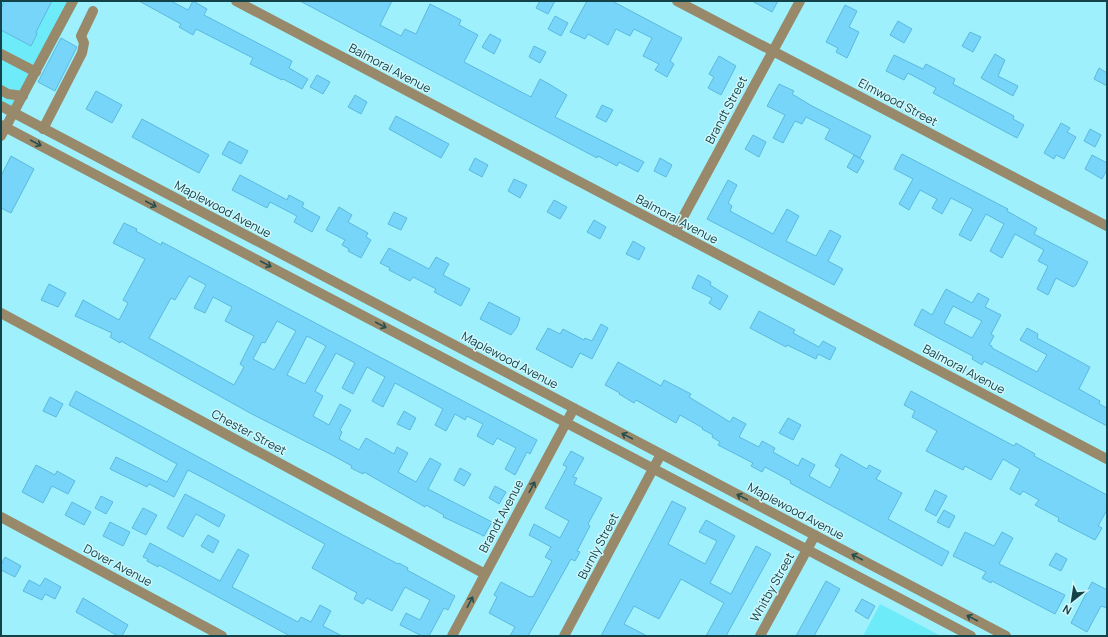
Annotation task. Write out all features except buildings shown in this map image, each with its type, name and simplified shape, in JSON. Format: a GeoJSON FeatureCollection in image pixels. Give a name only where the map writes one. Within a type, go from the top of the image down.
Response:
{"type":"FeatureCollection","features":[{"type":"Feature","properties":{"kind":"street"},"geometry":{"type":"LineString","coordinates":[[73,1],[14,113],[2,130],[350,309],[971,636]]}},
{"type":"Feature","properties":{"kind":"street","name":"Balmoral Avenue"},"geometry":{"type":"LineString","coordinates":[[236,1],[1107,459]]}},
{"type":"Feature","properties":{"kind":"street","name":"Elmwood Street"},"geometry":{"type":"LineString","coordinates":[[677,1],[1107,226]]}},
{"type":"Feature","properties":{"kind":"street","name":"Brandt Street"},"geometry":{"type":"LineString","coordinates":[[675,232],[800,1]]}},
{"type":"Feature","properties":{"kind":"street"},"geometry":{"type":"LineString","coordinates":[[43,129],[82,53],[84,43],[81,36],[93,11]]}},
{"type":"Feature","properties":{"kind":"street"},"geometry":{"type":"LineString","coordinates":[[1,54],[36,72]]}},
{"type":"Feature","properties":{"kind":"street"},"geometry":{"type":"LineString","coordinates":[[1,90],[8,94],[23,96]]}},
{"type":"Feature","properties":{"kind":"street","name":"Maplewood Avenue"},"geometry":{"type":"LineString","coordinates":[[1,106],[1006,636]]}},
{"type":"Feature","properties":{"kind":"street"},"geometry":{"type":"LineString","coordinates":[[350,309],[357,294]]}},
{"type":"Feature","properties":{"kind":"street","name":"Chester Street"},"geometry":{"type":"LineString","coordinates":[[1,313],[485,574]]}},
{"type":"Feature","properties":{"kind":"street","name":"Brandt Avenue"},"geometry":{"type":"LineString","coordinates":[[452,636],[574,408]]}},
{"type":"Feature","properties":{"kind":"street","name":"Burnly Street"},"geometry":{"type":"LineString","coordinates":[[564,636],[661,454]]}},
{"type":"Feature","properties":{"kind":"street","name":"Dover Avenue"},"geometry":{"type":"LineString","coordinates":[[1,517],[222,636]]}},
{"type":"Feature","properties":{"kind":"street","name":"Whitby Street"},"geometry":{"type":"LineString","coordinates":[[760,636],[815,535]]}},
{"type":"Feature","properties":{"kind":"shaded area"},"geometry":{"type":"Polygon","coordinates":[[[2,1],[79,1],[18,115],[1,106],[2,1]]]}},
{"type":"Feature","properties":{"kind":"shaded area"},"geometry":{"type":"Polygon","coordinates":[[[880,604],[941,636],[863,636],[880,604]]]}}]}
